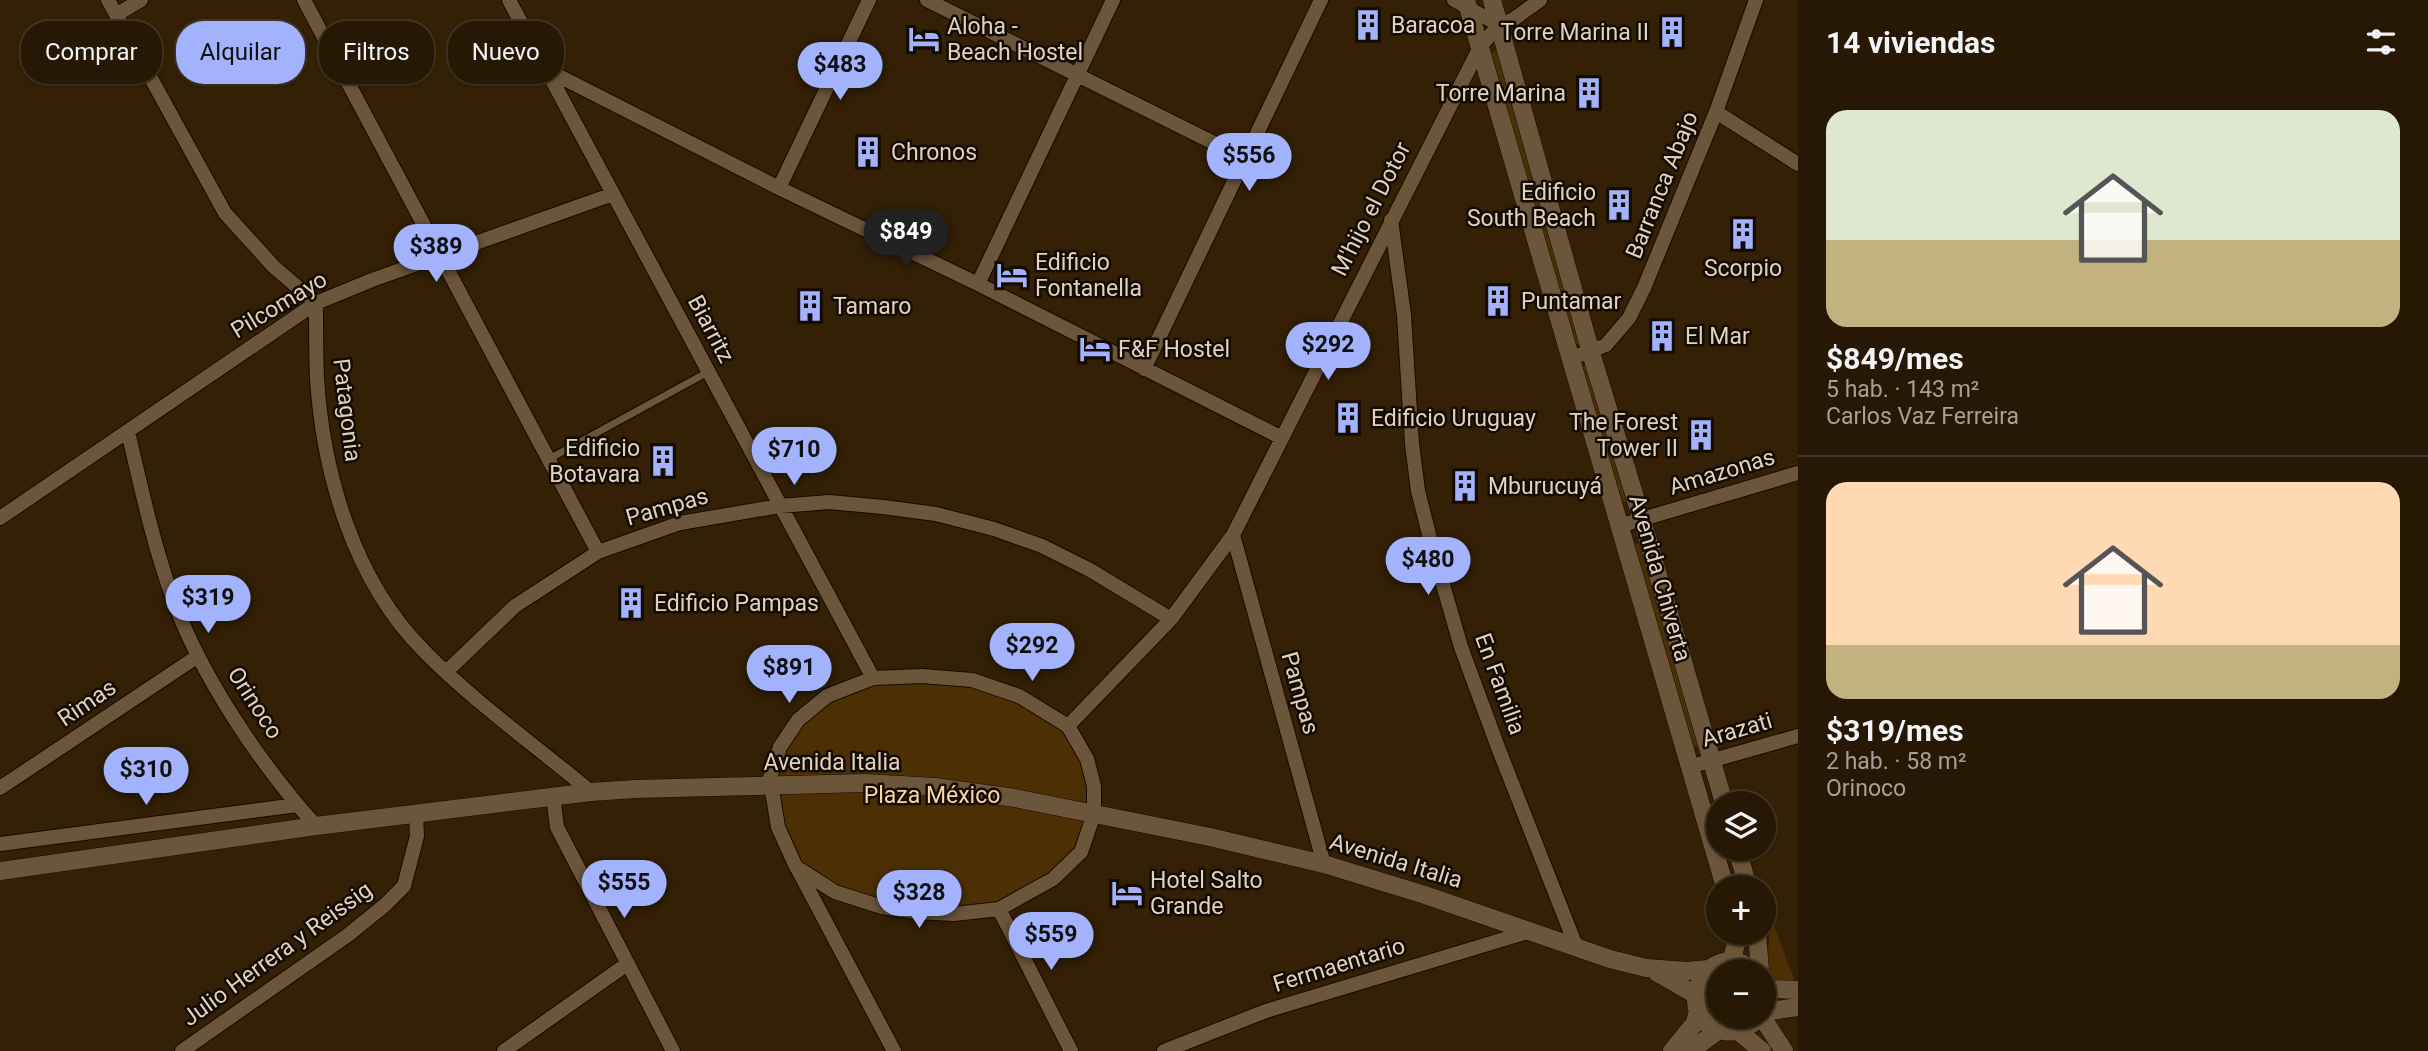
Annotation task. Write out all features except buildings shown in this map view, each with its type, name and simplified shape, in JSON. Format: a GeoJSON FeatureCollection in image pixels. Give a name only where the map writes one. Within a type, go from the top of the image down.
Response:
{"type":"FeatureCollection","features":[{"type":"Feature","properties":{"kind":"street"},"geometry":{"type":"LineString","coordinates":[[108,0],[225,213],[274,267],[316,303]]}},
{"type":"Feature","properties":{"kind":"street"},"geometry":{"type":"LineString","coordinates":[[116,15],[141,0]]}},
{"type":"Feature","properties":{"kind":"street"},"geometry":{"type":"LineString","coordinates":[[304,0],[598,552]]}},
{"type":"Feature","properties":{"kind":"street","name":"Biarritz"},"geometry":{"type":"LineString","coordinates":[[509,0],[520,21]]}},
{"type":"Feature","properties":{"kind":"street"},"geometry":{"type":"LineString","coordinates":[[779,188],[869,0]]}},
{"type":"Feature","properties":{"kind":"street"},"geometry":{"type":"LineString","coordinates":[[927,0],[1246,159]]}},
{"type":"Feature","properties":{"kind":"street"},"geometry":{"type":"LineString","coordinates":[[978,284],[1113,0]]}},
{"type":"Feature","properties":{"kind":"street"},"geometry":{"type":"LineString","coordinates":[[1144,369],[1321,0]]}},
{"type":"Feature","properties":{"kind":"street","name":"Avenida Chiverta"},"geometry":{"type":"LineString","coordinates":[[1492,0],[1591,353],[1721,791]]}},
{"type":"Feature","properties":{"kind":"street","name":"M'hijo el Dotor"},"geometry":{"type":"LineString","coordinates":[[1068,726],[1171,619],[1233,535],[1280,437],[1480,47],[1499,25],[1514,19],[1539,0]]}},
{"type":"Feature","properties":{"kind":"street","name":"Barranca Abajo"},"geometry":{"type":"LineString","coordinates":[[1572,358],[1591,353],[1606,345],[1629,318],[1717,112],[1756,0]]}},
{"type":"Feature","properties":{"kind":"street"},"geometry":{"type":"LineString","coordinates":[[1463,3],[1499,25]]}},
{"type":"Feature","properties":{"kind":"street","name":"Avenida Chiverta"},"geometry":{"type":"LineString","coordinates":[[1463,3],[1480,47],[1721,875]]}},
{"type":"Feature","properties":{"kind":"street"},"geometry":{"type":"LineString","coordinates":[[564,79],[1280,437]]}},
{"type":"Feature","properties":{"kind":"street","name":"Biarritz"},"geometry":{"type":"LineString","coordinates":[[554,84],[873,678]]}},
{"type":"Feature","properties":{"kind":"street"},"geometry":{"type":"LineString","coordinates":[[1717,112],[1798,163]]}},
{"type":"Feature","properties":{"kind":"street","name":"Pilcomayo"},"geometry":{"type":"LineString","coordinates":[[0,518],[316,303],[372,280],[613,194]]}},
{"type":"Feature","properties":{"kind":"street","name":"En Familia"},"geometry":{"type":"LineString","coordinates":[[1391,220],[1404,315],[1412,444],[1418,491],[1433,550],[1466,660],[1576,946]]}},
{"type":"Feature","properties":{"kind":"street","name":"Patagonia"},"geometry":{"type":"LineString","coordinates":[[316,303],[317,379],[322,420],[337,493],[369,575],[394,615],[422,650],[591,792]]}},
{"type":"Feature","properties":{"kind":"street","name":"Orinoco"},"geometry":{"type":"LineString","coordinates":[[128,432],[153,539],[173,599],[198,656],[229,708],[297,804],[316,826]]}},
{"type":"Feature","properties":{"kind":"street","name":"Amazonas"},"geometry":{"type":"LineString","coordinates":[[1619,526],[1798,473]]}},
{"type":"Feature","properties":{"kind":"street","name":"Pampas"},"geometry":{"type":"LineString","coordinates":[[446,672],[514,606],[598,552],[680,523],[780,506],[829,502],[936,514],[994,529],[1042,546],[1090,570],[1171,619]]}},
{"type":"Feature","properties":{"kind":"street","name":"Pampas"},"geometry":{"type":"LineString","coordinates":[[1233,535],[1324,864]]}},
{"type":"Feature","properties":{"kind":"street","name":"Rimas"},"geometry":{"type":"LineString","coordinates":[[0,788],[198,656]]}},
{"type":"Feature","properties":{"kind":"street"},"geometry":{"type":"LineString","coordinates":[[796,867],[835,892],[883,907],[954,914],[999,909],[1053,879],[1081,852],[1094,814],[1094,786],[1087,759],[1068,726],[1019,696],[972,680],[922,676],[873,678],[827,696],[798,720],[780,747],[770,778],[778,827],[796,867],[894,1051]]}},
{"type":"Feature","properties":{"kind":"street","name":"Arazati"},"geometry":{"type":"LineString","coordinates":[[1689,767],[1798,736]]}},
{"type":"Feature","properties":{"kind":"street","name":"Avenida Italia"},"geometry":{"type":"LineString","coordinates":[[0,871],[316,826],[591,792],[865,783],[936,787],[1015,798],[1210,837],[1324,864],[1425,894],[1610,959],[1646,968],[1706,970]]}},
{"type":"Feature","properties":{"kind":"street"},"geometry":{"type":"LineString","coordinates":[[553,796],[557,827],[673,1051]]}},
{"type":"Feature","properties":{"kind":"street"},"geometry":{"type":"LineString","coordinates":[[0,844],[297,804]]}},
{"type":"Feature","properties":{"kind":"street","name":"Julio Herrera y Reissig"},"geometry":{"type":"LineString","coordinates":[[183,1051],[348,935],[404,886],[417,836],[416,814]]}},
{"type":"Feature","properties":{"kind":"street"},"geometry":{"type":"LineString","coordinates":[[999,909],[1072,1051]]}},
{"type":"Feature","properties":{"kind":"street","name":"Fermaentario"},"geometry":{"type":"LineString","coordinates":[[1164,1051],[1266,1011],[1531,931]]}},
{"type":"Feature","properties":{"kind":"street"},"geometry":{"type":"LineString","coordinates":[[504,1051],[627,964]]}},
{"type":"Feature","properties":{"kind":"street","name":"Avenida Italia"},"geometry":{"type":"LineString","coordinates":[[1646,968],[1697,1002],[1703,1018],[1719,1030]]}},
{"type":"Feature","properties":{"kind":"street"},"geometry":{"type":"LineString","coordinates":[[1671,1051],[1695,1023],[1698,985],[1706,974]]}},
{"type":"Feature","properties":{"kind":"street"},"geometry":{"type":"LineString","coordinates":[[1776,989],[1798,990]]}},
{"type":"Feature","properties":{"kind":"street"},"geometry":{"type":"LineString","coordinates":[[1776,1012],[1798,1007]]}},
{"type":"Feature","properties":{"kind":"street"},"geometry":{"type":"LineString","coordinates":[[1690,1051],[1719,1030],[1742,1029]]}},
{"type":"Feature","properties":{"kind":"street"},"geometry":{"type":"LineString","coordinates":[[1770,1029],[1784,1051]]}},
{"type":"Feature","properties":{"kind":"street"},"geometry":{"type":"LineString","coordinates":[[1738,1031],[1762,1051]]}},
{"type":"Feature","properties":{"kind":"lane"},"geometry":{"type":"LineString","coordinates":[[549,459],[708,372]]}},
{"type":"Feature","properties":{"kind":"green space"},"geometry":{"type":"Polygon","coordinates":[[[1497,51],[1581,344],[1575,344],[1490,53],[1497,51]]]}},
{"type":"Feature","properties":{"kind":"green space"},"geometry":{"type":"Polygon","coordinates":[[[1587,363],[1628,502],[1621,502],[1582,367],[1587,363]]]}},
{"type":"Feature","properties":{"kind":"green space"},"geometry":{"type":"Polygon","coordinates":[[[1642,543],[1700,745],[1693,748],[1634,545],[1642,543]]]}},
{"type":"Feature","properties":{"kind":"green space","name":"Plaza México"},"geometry":{"type":"Polygon","coordinates":[[[873,678],[972,680],[1068,726],[1094,786],[1081,852],[999,909],[882,907],[796,867],[770,786],[798,720],[873,678]]]}},
{"type":"Feature","properties":{"kind":"green space"},"geometry":{"type":"Polygon","coordinates":[[[1776,931],[1794,979],[1792,983],[1776,980],[1776,959],[1768,957],[1768,945],[1776,945],[1776,931]]]}},
{"type":"Feature","properties":{"kind":"place","name":"Baracoa"},"geometry":{"type":"Point","coordinates":[1368,25]}},
{"type":"Feature","properties":{"kind":"place","name":"Torre Marina II"},"geometry":{"type":"Point","coordinates":[1672,32]}},
{"type":"Feature","properties":{"kind":"place","name":"Aloha - Beach Hostel"},"geometry":{"type":"Point","coordinates":[924,39]}},
{"type":"Feature","properties":{"kind":"place","name":"Torre Marina"},"geometry":{"type":"Point","coordinates":[1589,93]}},
{"type":"Feature","properties":{"kind":"place","name":"Chronos"},"geometry":{"type":"Point","coordinates":[868,152]}},
{"type":"Feature","properties":{"kind":"place","name":"Edificio South Beach"},"geometry":{"type":"Point","coordinates":[1619,205]}},
{"type":"Feature","properties":{"kind":"place","name":"Scorpio"},"geometry":{"type":"Point","coordinates":[1743,234]}},
{"type":"Feature","properties":{"kind":"place","name":"Edificio Fontanella"},"geometry":{"type":"Point","coordinates":[1012,275]}},
{"type":"Feature","properties":{"kind":"place","name":"Puntamar"},"geometry":{"type":"Point","coordinates":[1498,301]}},
{"type":"Feature","properties":{"kind":"place","name":"Tamaro"},"geometry":{"type":"Point","coordinates":[810,306]}},
{"type":"Feature","properties":{"kind":"place","name":"El Mar"},"geometry":{"type":"Point","coordinates":[1662,336]}},
{"type":"Feature","properties":{"kind":"place","name":"F&F Hostel"},"geometry":{"type":"Point","coordinates":[1095,349]}},
{"type":"Feature","properties":{"kind":"place","name":"Edificio Uruguay"},"geometry":{"type":"Point","coordinates":[1348,418]}},
{"type":"Feature","properties":{"kind":"place","name":"The Forest Tower II"},"geometry":{"type":"Point","coordinates":[1701,435]}},
{"type":"Feature","properties":{"kind":"place","name":"Edificio Botavara"},"geometry":{"type":"Point","coordinates":[663,461]}},
{"type":"Feature","properties":{"kind":"place","name":"Mburucuyá"},"geometry":{"type":"Point","coordinates":[1465,486]}},
{"type":"Feature","properties":{"kind":"place","name":"Edificio Pampas"},"geometry":{"type":"Point","coordinates":[631,603]}},
{"type":"Feature","properties":{"kind":"place","name":"Hotel Salto Grande"},"geometry":{"type":"Point","coordinates":[1127,893]}}]}
